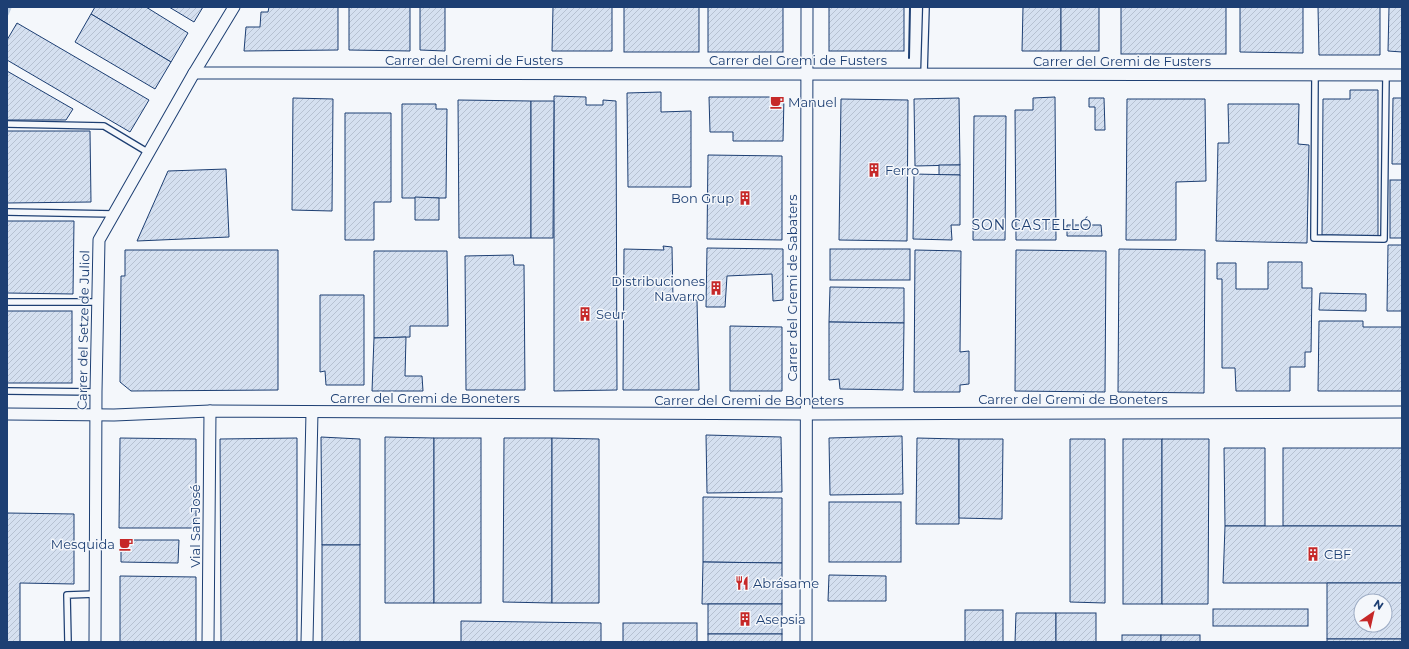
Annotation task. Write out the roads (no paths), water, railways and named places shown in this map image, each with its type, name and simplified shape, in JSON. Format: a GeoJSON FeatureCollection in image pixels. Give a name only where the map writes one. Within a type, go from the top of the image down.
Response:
{"type":"FeatureCollection","features":[{"type":"Feature","properties":{"kind":"street","name":"Carrer del Setze de Juliol"},"geometry":{"type":"LineString","coordinates":[[96,642],[96,392],[99,240],[194,73],[234,7]]}},
{"type":"Feature","properties":{"kind":"street","name":"Carrer del Gremi de Sabaters"},"geometry":{"type":"LineString","coordinates":[[806,642],[807,7]]}},
{"type":"Feature","properties":{"kind":"street","name":"Carrer del Gremi de Fusters"},"geometry":{"type":"LineString","coordinates":[[194,73],[1402,75]]}},
{"type":"Feature","properties":{"kind":"street","name":"Carrer del Gremi de Boneters"},"geometry":{"type":"LineString","coordinates":[[7,414],[96,415],[210,411],[806,414],[1402,412]]}},
{"type":"Feature","properties":{"kind":"street","name":"Vial San José"},"geometry":{"type":"LineString","coordinates":[[208,642],[210,411]]}},
{"type":"Feature","properties":{"kind":"street"},"geometry":{"type":"LineString","coordinates":[[307,642],[312,412]]}},
{"type":"Feature","properties":{"kind":"lane"},"geometry":{"type":"LineString","coordinates":[[924,75],[926,7]]}},
{"type":"Feature","properties":{"kind":"lane"},"geometry":{"type":"LineString","coordinates":[[1314,75],[1314,238],[1384,239],[1386,75]]}},
{"type":"Feature","properties":{"kind":"lane"},"geometry":{"type":"LineString","coordinates":[[7,124],[104,126],[148,153]]}},
{"type":"Feature","properties":{"kind":"lane"},"geometry":{"type":"LineString","coordinates":[[7,212],[114,214]]}},
{"type":"Feature","properties":{"kind":"lane"},"geometry":{"type":"LineString","coordinates":[[7,302],[97,302]]}},
{"type":"Feature","properties":{"kind":"lane"},"geometry":{"type":"LineString","coordinates":[[7,391],[96,392]]}},
{"type":"Feature","properties":{"kind":"lane"},"geometry":{"type":"LineString","coordinates":[[68,642],[67,595],[96,594]]}},
{"type":"Feature","properties":{"kind":"waterway"},"geometry":{"type":"LineString","coordinates":[[7,14],[10,7]]}},
{"type":"Feature","properties":{"kind":"place","name":"Manuel"},"geometry":{"type":"Point","coordinates":[777,102]}},
{"type":"Feature","properties":{"kind":"place","name":"Ferro"},"geometry":{"type":"Point","coordinates":[874,170]}},
{"type":"Feature","properties":{"kind":"place","name":"Bon Grup"},"geometry":{"type":"Point","coordinates":[745,198]}},
{"type":"Feature","properties":{"kind":"place","name":"Distribuciones Navarro"},"geometry":{"type":"Point","coordinates":[716,288]}},
{"type":"Feature","properties":{"kind":"place","name":"Seur"},"geometry":{"type":"Point","coordinates":[585,314]}},
{"type":"Feature","properties":{"kind":"place","name":"Mesquida"},"geometry":{"type":"Point","coordinates":[126,544]}},
{"type":"Feature","properties":{"kind":"place","name":"CBF"},"geometry":{"type":"Point","coordinates":[1313,554]}},
{"type":"Feature","properties":{"kind":"place","name":"Abrásame"},"geometry":{"type":"Point","coordinates":[742,583]}},
{"type":"Feature","properties":{"kind":"place","name":"Asepsia"},"geometry":{"type":"Point","coordinates":[745,619]}},
{"type":"Feature","properties":{"kind":"district","name":"SON CASTELLÓ"},"geometry":{"type":"Point","coordinates":[1032,225]}}]}
